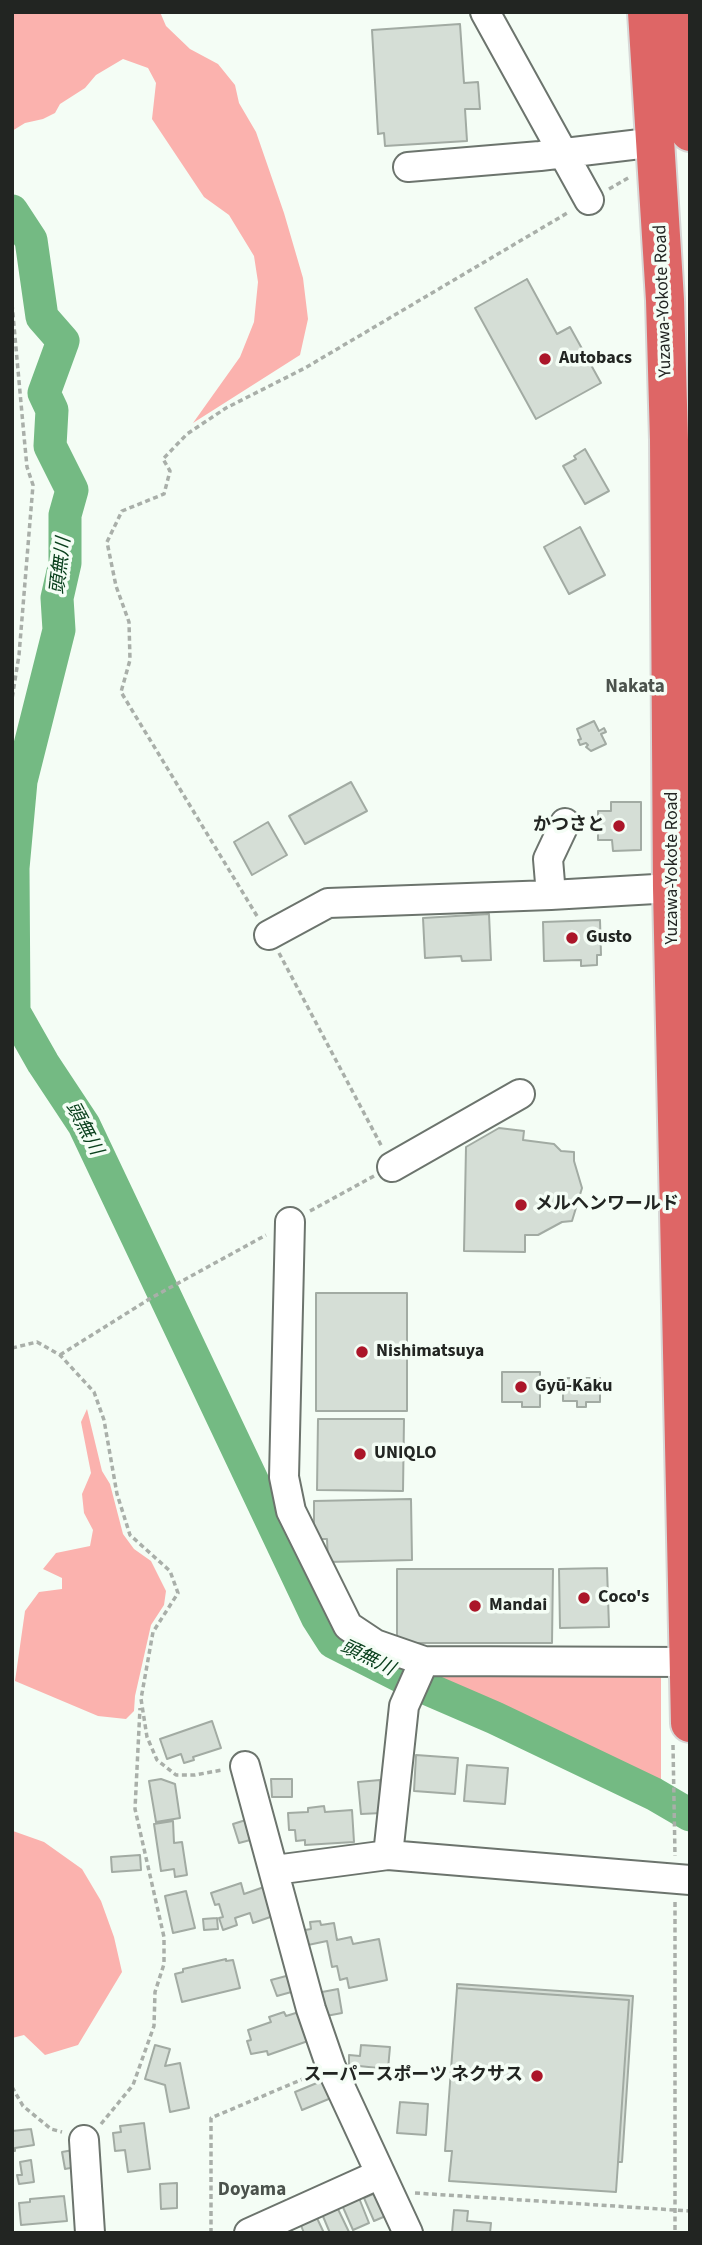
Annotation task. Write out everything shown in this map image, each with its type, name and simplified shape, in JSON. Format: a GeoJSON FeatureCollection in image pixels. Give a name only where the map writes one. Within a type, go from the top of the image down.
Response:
{"type":"FeatureCollection","features":[{"type":"Feature","properties":{"kind":"highway","name":"Yuzawa-Yokote Road"},"geometry":{"type":"LineString","coordinates":[[647,12],[668,145]]}},
{"type":"Feature","properties":{"kind":"highway","name":"Yuzawa-Yokote Road"},"geometry":{"type":"LineString","coordinates":[[680,12],[668,145],[669,440],[681,887],[690,1723]]}},
{"type":"Feature","properties":{"kind":"street"},"geometry":{"type":"LineString","coordinates":[[485,12],[589,200]]}},
{"type":"Feature","properties":{"kind":"street"},"geometry":{"type":"LineString","coordinates":[[408,167],[668,145]]}},
{"type":"Feature","properties":{"kind":"street"},"geometry":{"type":"LineString","coordinates":[[551,895],[548,859],[565,823]]}},
{"type":"Feature","properties":{"kind":"street"},"geometry":{"type":"LineString","coordinates":[[269,935],[328,903],[551,895],[681,887]]}},
{"type":"Feature","properties":{"kind":"street"},"geometry":{"type":"LineString","coordinates":[[392,1167],[520,1094]]}},
{"type":"Feature","properties":{"kind":"street"},"geometry":{"type":"LineString","coordinates":[[290,1222],[284,1477],[291,1511],[348,1626],[375,1644],[421,1667],[689,1662]]}},
{"type":"Feature","properties":{"kind":"street"},"geometry":{"type":"LineString","coordinates":[[387,1855],[404,1706],[421,1667]]}},
{"type":"Feature","properties":{"kind":"street"},"geometry":{"type":"LineString","coordinates":[[245,1766],[311,2009],[331,2067],[408,2233]]}},
{"type":"Feature","properties":{"kind":"street"},"geometry":{"type":"LineString","coordinates":[[275,1870],[387,1855],[682,1880]]}},
{"type":"Feature","properties":{"kind":"street"},"geometry":{"type":"LineString","coordinates":[[84,2140],[90,2233]]}},
{"type":"Feature","properties":{"kind":"street"},"geometry":{"type":"LineString","coordinates":[[249,2233],[384,2183]]}},
{"type":"Feature","properties":{"kind":"path"},"geometry":{"type":"LineString","coordinates":[[392,1167],[269,935],[121,692],[130,660],[129,622],[116,586],[107,542],[122,511],[164,494],[170,471],[163,460],[187,434],[226,408],[306,368],[589,200],[668,145]]}},
{"type":"Feature","properties":{"kind":"path"},"geometry":{"type":"LineString","coordinates":[[12,304],[27,467],[33,485],[19,655],[12,699]]}},
{"type":"Feature","properties":{"kind":"path"},"geometry":{"type":"LineString","coordinates":[[60,1355],[176,1283]]}},
{"type":"Feature","properties":{"kind":"path"},"geometry":{"type":"LineString","coordinates":[[12,1348],[37,1342],[60,1355],[94,1392],[104,1420],[117,1494],[130,1535],[170,1571],[178,1593],[153,1632],[141,1699],[135,1809],[164,1937],[164,1964],[155,1992],[154,2026],[133,2085],[102,2123],[84,2140],[51,2129],[23,2106],[12,2087]]}},
{"type":"Feature","properties":{"kind":"path"},"geometry":{"type":"LineString","coordinates":[[141,1699],[147,1737],[157,1760],[176,1775],[195,1775],[245,1766]]}},
{"type":"Feature","properties":{"kind":"path"},"geometry":{"type":"LineString","coordinates":[[673,1772],[675,1839],[682,1880],[675,2233]]}},
{"type":"Feature","properties":{"kind":"path"},"geometry":{"type":"LineString","coordinates":[[211,2233],[211,2118],[331,2067]]}},
{"type":"Feature","properties":{"kind":"path"},"geometry":{"type":"LineString","coordinates":[[384,2183],[690,2211]]}},
{"type":"Feature","properties":{"kind":"shaded area"},"geometry":{"type":"Polygon","coordinates":[[[12,12],[160,12],[166,26],[190,49],[218,64],[235,85],[239,103],[256,132],[303,278],[308,319],[300,355],[193,423],[240,357],[254,322],[258,282],[254,256],[229,215],[204,197],[152,119],[156,83],[148,68],[123,59],[96,75],[85,88],[60,104],[55,113],[25,123],[12,131],[12,12]]]}},
{"type":"Feature","properties":{"kind":"shaded area"},"geometry":{"type":"Polygon","coordinates":[[[87,1409],[102,1471],[110,1484],[123,1534],[134,1549],[151,1561],[166,1591],[164,1605],[151,1625],[134,1711],[126,1719],[98,1716],[15,1681],[25,1611],[39,1592],[62,1589],[62,1578],[43,1569],[56,1553],[90,1546],[93,1530],[84,1513],[82,1494],[91,1473],[81,1422],[87,1409]]]}},
{"type":"Feature","properties":{"kind":"shaded area"},"geometry":{"type":"Polygon","coordinates":[[[433,1669],[661,1670],[661,1783],[432,1678],[433,1669]]]}},
{"type":"Feature","properties":{"kind":"shaded area"},"geometry":{"type":"Polygon","coordinates":[[[13,1831],[44,1842],[82,1869],[101,1901],[114,1937],[122,1972],[78,2045],[45,2055],[24,2035],[12,2038],[13,1831]]]}},
{"type":"Feature","properties":{"kind":"building"},"geometry":{"type":"Polygon","coordinates":[[[460,24],[464,83],[478,82],[480,109],[465,109],[467,141],[385,146],[384,133],[378,134],[372,30],[460,24]]]}},
{"type":"Feature","properties":{"kind":"building","name":"Autobacs"},"geometry":{"type":"Polygon","coordinates":[[[527,279],[557,334],[570,327],[601,383],[536,419],[475,308],[527,279]]]}},
{"type":"Feature","properties":{"kind":"building"},"geometry":{"type":"Polygon","coordinates":[[[585,449],[609,491],[585,504],[563,466],[576,459],[574,456],[585,449]]]}},
{"type":"Feature","properties":{"kind":"building"},"geometry":{"type":"Polygon","coordinates":[[[580,527],[605,575],[569,594],[544,547],[580,527]]]}},
{"type":"Feature","properties":{"kind":"building"},"geometry":{"type":"Polygon","coordinates":[[[594,721],[599,731],[604,728],[606,732],[601,734],[606,744],[591,751],[586,747],[586,743],[580,745],[577,729],[594,721]]]}},
{"type":"Feature","properties":{"kind":"building"},"geometry":{"type":"Polygon","coordinates":[[[351,782],[367,811],[305,844],[289,816],[351,782]]]}},
{"type":"Feature","properties":{"kind":"building","name":"かつさと"},"geometry":{"type":"Polygon","coordinates":[[[611,802],[641,802],[641,850],[613,851],[612,840],[598,840],[598,811],[611,811],[611,802]]]}},
{"type":"Feature","properties":{"kind":"building"},"geometry":{"type":"Polygon","coordinates":[[[268,822],[287,855],[252,875],[234,842],[268,822]]]}},
{"type":"Feature","properties":{"kind":"building"},"geometry":{"type":"Polygon","coordinates":[[[489,914],[491,960],[462,961],[461,956],[425,958],[423,918],[489,914]]]}},
{"type":"Feature","properties":{"kind":"building","name":"Gusto"},"geometry":{"type":"Polygon","coordinates":[[[600,920],[601,955],[597,955],[597,965],[581,966],[581,960],[544,961],[543,922],[600,920]]]}},
{"type":"Feature","properties":{"kind":"building","name":"メルヘンワールド"},"geometry":{"type":"Polygon","coordinates":[[[499,1128],[524,1131],[523,1140],[554,1144],[561,1151],[574,1152],[582,1188],[572,1221],[562,1222],[538,1235],[525,1235],[525,1252],[464,1251],[466,1147],[499,1128]]]}},
{"type":"Feature","properties":{"kind":"building","name":"Nishimatsuya"},"geometry":{"type":"Polygon","coordinates":[[[316,1293],[407,1293],[407,1411],[316,1411],[316,1293]]]}},
{"type":"Feature","properties":{"kind":"building","name":"Gyū-Kaku"},"geometry":{"type":"Polygon","coordinates":[[[502,1372],[540,1372],[540,1407],[522,1407],[522,1402],[502,1402],[502,1372]]]}},
{"type":"Feature","properties":{"kind":"building"},"geometry":{"type":"Polygon","coordinates":[[[563,1378],[600,1378],[600,1402],[586,1402],[586,1407],[577,1407],[577,1401],[563,1401],[563,1378]]]}},
{"type":"Feature","properties":{"kind":"building","name":"UNIQLO"},"geometry":{"type":"Polygon","coordinates":[[[318,1419],[404,1419],[403,1491],[317,1490],[318,1419]]]}},
{"type":"Feature","properties":{"kind":"building"},"geometry":{"type":"Polygon","coordinates":[[[411,1499],[412,1560],[328,1562],[327,1539],[314,1539],[314,1501],[411,1499]]]}},
{"type":"Feature","properties":{"kind":"building","name":"Coco's"},"geometry":{"type":"Polygon","coordinates":[[[607,1568],[609,1627],[560,1628],[559,1569],[607,1568]]]}},
{"type":"Feature","properties":{"kind":"building","name":"Mandai"},"geometry":{"type":"Polygon","coordinates":[[[397,1569],[553,1569],[552,1643],[397,1643],[397,1569]]]}},
{"type":"Feature","properties":{"kind":"building"},"geometry":{"type":"Polygon","coordinates":[[[212,1721],[221,1748],[193,1757],[194,1760],[184,1763],[181,1754],[167,1759],[160,1739],[212,1721]]]}},
{"type":"Feature","properties":{"kind":"building"},"geometry":{"type":"Polygon","coordinates":[[[416,1755],[458,1758],[455,1794],[414,1791],[416,1755]]]}},
{"type":"Feature","properties":{"kind":"building"},"geometry":{"type":"Polygon","coordinates":[[[467,1765],[508,1768],[505,1804],[464,1801],[467,1765]]]}},
{"type":"Feature","properties":{"kind":"building"},"geometry":{"type":"Polygon","coordinates":[[[161,1779],[175,1784],[180,1818],[156,1822],[149,1781],[161,1779]]]}},
{"type":"Feature","properties":{"kind":"building"},"geometry":{"type":"Polygon","coordinates":[[[271,1779],[292,1779],[292,1797],[272,1797],[271,1779]]]}},
{"type":"Feature","properties":{"kind":"building"},"geometry":{"type":"Polygon","coordinates":[[[380,1780],[382,1813],[361,1814],[358,1782],[380,1780]]]}},
{"type":"Feature","properties":{"kind":"building"},"geometry":{"type":"Polygon","coordinates":[[[324,1806],[325,1812],[352,1810],[354,1842],[305,1845],[305,1840],[296,1841],[295,1830],[289,1830],[288,1813],[308,1812],[308,1808],[324,1806]]]}},
{"type":"Feature","properties":{"kind":"building"},"geometry":{"type":"Polygon","coordinates":[[[249,1819],[254,1839],[239,1843],[233,1824],[249,1819]]]}},
{"type":"Feature","properties":{"kind":"building"},"geometry":{"type":"Polygon","coordinates":[[[173,1821],[174,1843],[182,1842],[187,1875],[175,1877],[174,1869],[161,1871],[154,1824],[173,1821]]]}},
{"type":"Feature","properties":{"kind":"building"},"geometry":{"type":"Polygon","coordinates":[[[140,1855],[141,1870],[112,1872],[111,1857],[140,1855]]]}},
{"type":"Feature","properties":{"kind":"building"},"geometry":{"type":"Polygon","coordinates":[[[241,1883],[244,1894],[264,1887],[279,1914],[253,1923],[250,1913],[235,1918],[237,1925],[223,1930],[219,1918],[223,1917],[219,1904],[215,1905],[211,1893],[241,1883]]]}},
{"type":"Feature","properties":{"kind":"building"},"geometry":{"type":"Polygon","coordinates":[[[186,1891],[195,1928],[173,1933],[165,1896],[186,1891]]]}},
{"type":"Feature","properties":{"kind":"building"},"geometry":{"type":"Polygon","coordinates":[[[217,1918],[218,1929],[204,1930],[203,1919],[217,1918]]]}},
{"type":"Feature","properties":{"kind":"building"},"geometry":{"type":"Polygon","coordinates":[[[320,1921],[321,1925],[334,1923],[337,1940],[351,1937],[353,1944],[379,1939],[387,1980],[349,1988],[347,1978],[340,1980],[337,1966],[332,1967],[327,1941],[308,1945],[305,1930],[311,1929],[310,1922],[320,1921]]]}},
{"type":"Feature","properties":{"kind":"building"},"geometry":{"type":"Polygon","coordinates":[[[226,1959],[233,1960],[240,1988],[182,2002],[175,1974],[183,1972],[183,1969],[226,1959]]]}},
{"type":"Feature","properties":{"kind":"building"},"geometry":{"type":"Polygon","coordinates":[[[290,1975],[295,1991],[277,1996],[271,1980],[290,1975]]]}},
{"type":"Feature","properties":{"kind":"building"},"geometry":{"type":"Polygon","coordinates":[[[457,1984],[633,1996],[622,2162],[618,2162],[629,2000],[457,1988],[457,1984]]]}},
{"type":"Feature","properties":{"kind":"building","name":"スーパースポーツ ネクサス"},"geometry":{"type":"Polygon","coordinates":[[[457,1988],[629,2000],[616,2192],[449,2181],[452,2151],[445,2151],[457,1988]]]}},
{"type":"Feature","properties":{"kind":"building"},"geometry":{"type":"Polygon","coordinates":[[[338,1989],[342,2013],[326,2016],[322,1992],[338,1989]]]}},
{"type":"Feature","properties":{"kind":"building"},"geometry":{"type":"Polygon","coordinates":[[[284,2012],[286,2016],[299,2012],[308,2041],[268,2055],[267,2051],[251,2054],[247,2041],[251,2040],[248,2030],[271,2022],[269,2017],[284,2012]]]}},
{"type":"Feature","properties":{"kind":"building"},"geometry":{"type":"Polygon","coordinates":[[[155,2045],[170,2049],[165,2066],[180,2063],[189,2108],[170,2112],[165,2085],[145,2079],[155,2045]]]}},
{"type":"Feature","properties":{"kind":"building"},"geometry":{"type":"Polygon","coordinates":[[[361,2045],[390,2047],[388,2069],[349,2065],[349,2055],[360,2056],[361,2045]]]}},
{"type":"Feature","properties":{"kind":"building"},"geometry":{"type":"Polygon","coordinates":[[[329,2078],[336,2096],[302,2110],[295,2092],[329,2078]]]}},
{"type":"Feature","properties":{"kind":"building"},"geometry":{"type":"Polygon","coordinates":[[[400,2102],[428,2104],[426,2135],[397,2133],[400,2102]]]}},
{"type":"Feature","properties":{"kind":"building"},"geometry":{"type":"Polygon","coordinates":[[[144,2123],[150,2169],[128,2172],[125,2150],[115,2151],[113,2133],[121,2132],[120,2126],[144,2123]]]}},
{"type":"Feature","properties":{"kind":"building"},"geometry":{"type":"Polygon","coordinates":[[[31,2129],[34,2145],[15,2148],[15,2151],[12,2151],[12,2131],[31,2129]]]}},
{"type":"Feature","properties":{"kind":"building"},"geometry":{"type":"Polygon","coordinates":[[[73,2150],[76,2167],[65,2169],[62,2152],[73,2150]]]}},
{"type":"Feature","properties":{"kind":"building"},"geometry":{"type":"Polygon","coordinates":[[[31,2160],[34,2182],[19,2184],[17,2175],[22,2175],[20,2162],[31,2160]]]}},
{"type":"Feature","properties":{"kind":"building"},"geometry":{"type":"Polygon","coordinates":[[[177,2183],[177,2208],[161,2209],[160,2184],[177,2183]]]}},
{"type":"Feature","properties":{"kind":"building"},"geometry":{"type":"Polygon","coordinates":[[[378,2192],[388,2215],[374,2221],[364,2198],[378,2192]]]}},
{"type":"Feature","properties":{"kind":"building"},"geometry":{"type":"Polygon","coordinates":[[[64,2196],[67,2221],[21,2225],[19,2203],[30,2202],[30,2199],[64,2196]]]}},
{"type":"Feature","properties":{"kind":"building"},"geometry":{"type":"Polygon","coordinates":[[[359,2198],[369,2223],[353,2230],[342,2205],[359,2198]]]}},
{"type":"Feature","properties":{"kind":"building"},"geometry":{"type":"Polygon","coordinates":[[[337,2207],[349,2232],[347,2233],[330,2233],[322,2214],[337,2207]]]}},
{"type":"Feature","properties":{"kind":"building"},"geometry":{"type":"Polygon","coordinates":[[[454,2210],[468,2211],[467,2221],[491,2223],[490,2233],[452,2233],[454,2210]]]}},
{"type":"Feature","properties":{"kind":"building"},"geometry":{"type":"Polygon","coordinates":[[[316,2216],[324,2233],[304,2233],[300,2223],[316,2216]]]}},
{"type":"Feature","properties":{"kind":"waterway","name":"頭無川"},"geometry":{"type":"LineString","coordinates":[[12,211],[31,240],[42,317],[63,341],[44,393],[52,410],[50,446],[72,490],[65,515],[65,563],[57,598],[59,630],[21,781],[13,868],[14,1012],[43,1063],[84,1125],[317,1617],[333,1642],[414,1683],[495,1718],[654,1794],[690,1815]]}},
{"type":"Feature","properties":{"kind":"place","name":"Autobacs"},"geometry":{"type":"Point","coordinates":[545,359]}},
{"type":"Feature","properties":{"kind":"place","name":"かつさと"},"geometry":{"type":"Point","coordinates":[619,826]}},
{"type":"Feature","properties":{"kind":"place","name":"Gusto"},"geometry":{"type":"Point","coordinates":[572,938]}},
{"type":"Feature","properties":{"kind":"place","name":"メルヘンワールド"},"geometry":{"type":"Point","coordinates":[521,1205]}},
{"type":"Feature","properties":{"kind":"place","name":"Nishimatsuya"},"geometry":{"type":"Point","coordinates":[362,1352]}},
{"type":"Feature","properties":{"kind":"place","name":"Gyū-Kaku"},"geometry":{"type":"Point","coordinates":[521,1387]}},
{"type":"Feature","properties":{"kind":"place","name":"UNIQLO"},"geometry":{"type":"Point","coordinates":[360,1454]}},
{"type":"Feature","properties":{"kind":"place","name":"Coco's"},"geometry":{"type":"Point","coordinates":[584,1598]}},
{"type":"Feature","properties":{"kind":"place","name":"Mandai"},"geometry":{"type":"Point","coordinates":[475,1606]}},
{"type":"Feature","properties":{"kind":"place","name":"スーパースポーツ ネクサス"},"geometry":{"type":"Point","coordinates":[537,2076]}},
{"type":"Feature","properties":{"kind":"district","name":"Nakata"},"geometry":{"type":"Point","coordinates":[635,688]}},
{"type":"Feature","properties":{"kind":"district","name":"Doyama"},"geometry":{"type":"Point","coordinates":[252,2191]}}]}
